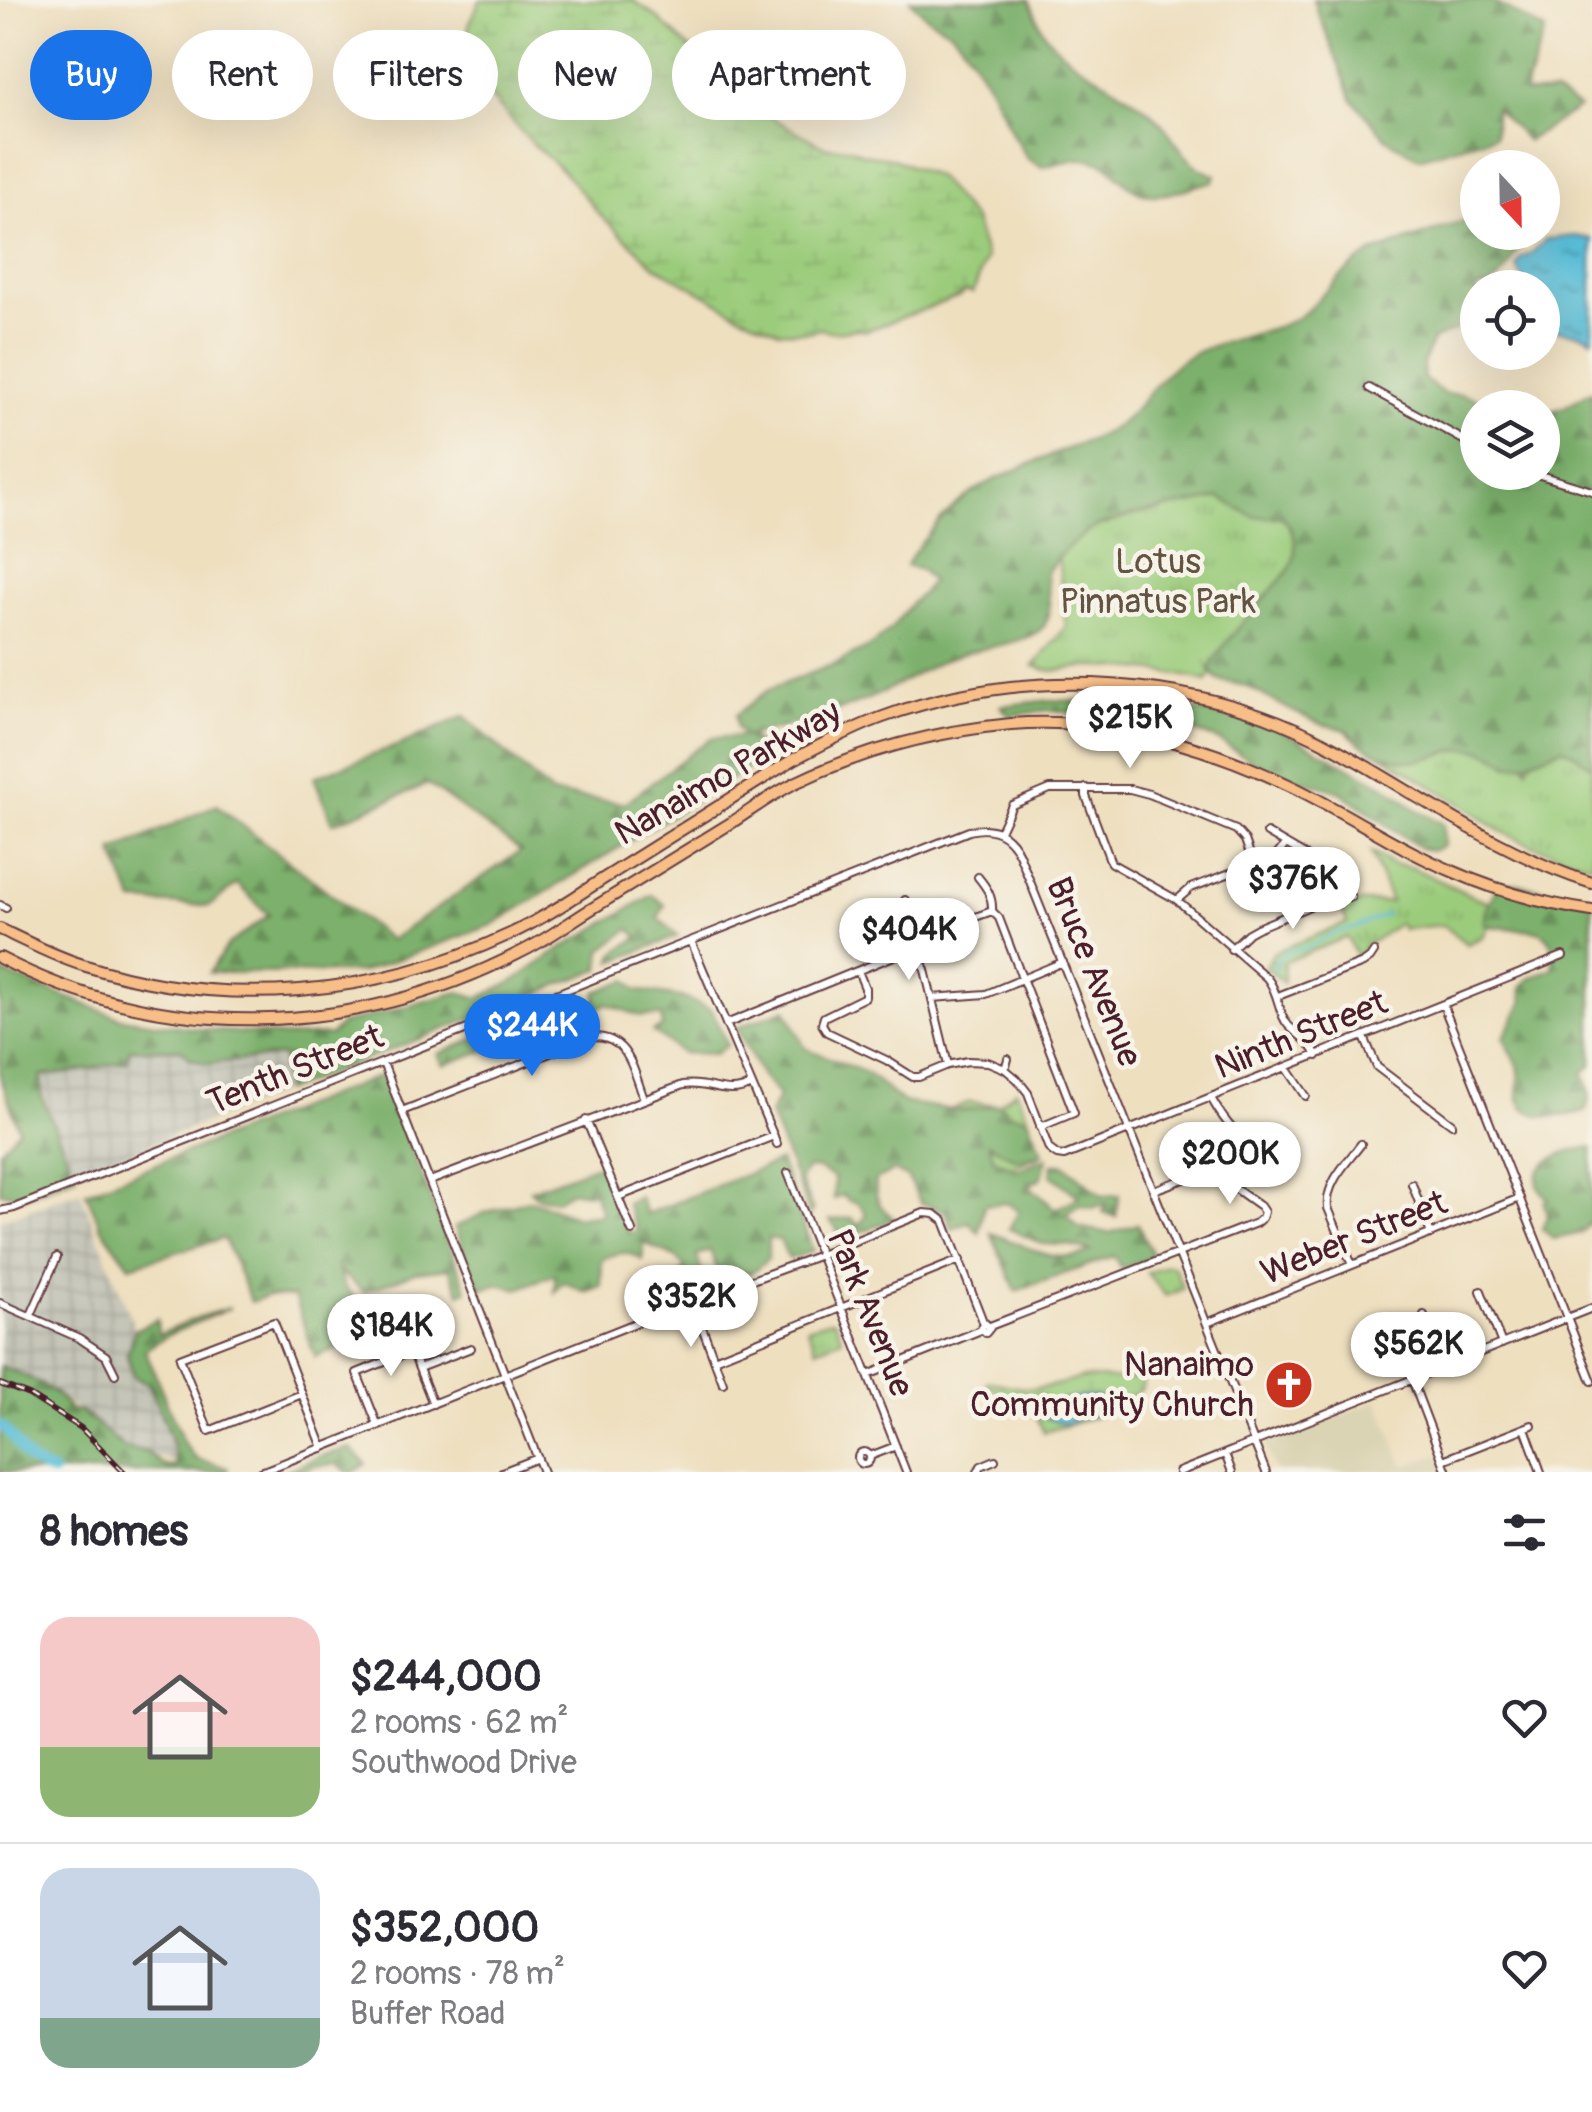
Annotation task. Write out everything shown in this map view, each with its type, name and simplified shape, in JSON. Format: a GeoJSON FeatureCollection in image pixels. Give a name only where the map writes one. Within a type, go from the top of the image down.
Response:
{"type":"FeatureCollection","features":[{"type":"Feature","properties":{"kind":"highway","name":"Nanaimo Parkway"},"geometry":{"type":"LineString","coordinates":[[0,929],[83,965],[177,986],[247,993],[360,984],[415,970],[513,933],[794,759],[884,717],[962,695],[1049,684],[1130,687],[1208,699],[1290,727],[1334,748],[1501,847],[1592,883]]}},
{"type":"Feature","properties":{"kind":"highway","name":"Nanaimo Parkway"},"geometry":{"type":"LineString","coordinates":[[0,958],[81,993],[197,1018],[313,1018],[392,1002],[452,984],[522,952],[794,784],[865,753],[944,734],[1013,724],[1079,724],[1215,754],[1292,787],[1450,870],[1522,898],[1592,912]]}},
{"type":"Feature","properties":{"kind":"street"},"geometry":{"type":"LineString","coordinates":[[1369,388],[1460,438]]}},
{"type":"Feature","properties":{"kind":"street"},"geometry":{"type":"LineString","coordinates":[[1560,481],[1592,491]]}},
{"type":"Feature","properties":{"kind":"street"},"geometry":{"type":"LineString","coordinates":[[1086,788],[1111,863],[1177,900],[1266,978],[1278,996],[1286,1022],[1311,1043],[1317,1056]]}},
{"type":"Feature","properties":{"kind":"street"},"geometry":{"type":"LineString","coordinates":[[1000,832],[1008,810],[1018,800],[1050,789],[1140,791],[1241,834],[1254,863]]}},
{"type":"Feature","properties":{"kind":"street","name":"Tenth Street"},"geometry":{"type":"LineString","coordinates":[[0,1211],[970,831],[987,828],[1000,832]]}},
{"type":"Feature","properties":{"kind":"street","name":"Bruce Avenue"},"geometry":{"type":"LineString","coordinates":[[1000,832],[1020,854],[1266,1472]]}},
{"type":"Feature","properties":{"kind":"street"},"geometry":{"type":"LineString","coordinates":[[1267,834],[1322,865]]}},
{"type":"Feature","properties":{"kind":"street"},"geometry":{"type":"LineString","coordinates":[[1177,900],[1191,888],[1278,855],[1286,844]]}},
{"type":"Feature","properties":{"kind":"street"},"geometry":{"type":"LineString","coordinates":[[858,971],[865,997],[824,1017],[822,1024],[827,1032],[913,1076],[968,1061],[1005,1068],[1028,1093],[1040,1127],[1074,1113],[999,918],[992,912],[987,888],[978,877]]}},
{"type":"Feature","properties":{"kind":"street"},"geometry":{"type":"LineString","coordinates":[[1231,949],[1256,928],[1334,896],[1351,897]]}},
{"type":"Feature","properties":{"kind":"street"},"geometry":{"type":"LineString","coordinates":[[905,900],[903,913],[925,970],[948,1065]]}},
{"type":"Feature","properties":{"kind":"street"},"geometry":{"type":"LineString","coordinates":[[726,1024],[992,912]]}},
{"type":"Feature","properties":{"kind":"street"},"geometry":{"type":"LineString","coordinates":[[618,1198],[775,1140],[691,941]]}},
{"type":"Feature","properties":{"kind":"street"},"geometry":{"type":"LineString","coordinates":[[1278,996],[1363,963],[1374,952]]}},
{"type":"Feature","properties":{"kind":"street","name":"Ninth Street"},"geometry":{"type":"LineString","coordinates":[[1040,1127],[1049,1149],[1064,1156],[1563,956]]}},
{"type":"Feature","properties":{"kind":"street"},"geometry":{"type":"LineString","coordinates":[[932,998],[986,994],[1063,962]]}},
{"type":"Feature","properties":{"kind":"street"},"geometry":{"type":"LineString","coordinates":[[1443,1006],[1591,1375]]}},
{"type":"Feature","properties":{"kind":"street"},"geometry":{"type":"LineString","coordinates":[[402,1112],[591,1036],[613,1039],[622,1047],[644,1099]]}},
{"type":"Feature","properties":{"kind":"street"},"geometry":{"type":"LineString","coordinates":[[1364,1037],[1377,1067],[1452,1124]]}},
{"type":"Feature","properties":{"kind":"street"},"geometry":{"type":"LineString","coordinates":[[1005,1068],[1008,1059]]}},
{"type":"Feature","properties":{"kind":"street"},"geometry":{"type":"LineString","coordinates":[[383,1063],[544,1472]]}},
{"type":"Feature","properties":{"kind":"street"},"geometry":{"type":"LineString","coordinates":[[1287,1068],[1306,1096]]}},
{"type":"Feature","properties":{"kind":"street"},"geometry":{"type":"LineString","coordinates":[[430,1181],[683,1084],[695,1083],[722,1091],[752,1085]]}},
{"type":"Feature","properties":{"kind":"street"},"geometry":{"type":"LineString","coordinates":[[1211,1098],[1224,1122],[1267,1155]]}},
{"type":"Feature","properties":{"kind":"street"},"geometry":{"type":"LineString","coordinates":[[586,1120],[632,1231]]}},
{"type":"Feature","properties":{"kind":"street"},"geometry":{"type":"LineString","coordinates":[[1352,1265],[1327,1198],[1330,1187],[1361,1144]]}},
{"type":"Feature","properties":{"kind":"street","name":"Park Avenue"},"geometry":{"type":"LineString","coordinates":[[788,1173],[906,1472]]}},
{"type":"Feature","properties":{"kind":"street"},"geometry":{"type":"LineString","coordinates":[[868,1375],[1256,1224],[1264,1212],[1208,1173],[1154,1190]]}},
{"type":"Feature","properties":{"kind":"street"},"geometry":{"type":"LineString","coordinates":[[1412,1184],[1431,1234]]}},
{"type":"Feature","properties":{"kind":"street","name":"Weber Street"},"geometry":{"type":"LineString","coordinates":[[1207,1323],[1520,1198]]}},
{"type":"Feature","properties":{"kind":"street"},"geometry":{"type":"LineString","coordinates":[[261,1472],[924,1213],[935,1214],[944,1221],[985,1327]]}},
{"type":"Feature","properties":{"kind":"street"},"geometry":{"type":"LineString","coordinates":[[30,1315],[57,1257]]}},
{"type":"Feature","properties":{"kind":"street"},"geometry":{"type":"LineString","coordinates":[[714,1359],[960,1260]]}},
{"type":"Feature","properties":{"kind":"street"},"geometry":{"type":"LineString","coordinates":[[1480,1291],[1502,1344]]}},
{"type":"Feature","properties":{"kind":"street"},"geometry":{"type":"LineString","coordinates":[[0,1303],[79,1338],[106,1356],[115,1374]]}},
{"type":"Feature","properties":{"kind":"street"},"geometry":{"type":"LineString","coordinates":[[692,1303],[723,1383]]}},
{"type":"Feature","properties":{"kind":"street"},"geometry":{"type":"LineString","coordinates":[[1179,1472],[1592,1308]]}},
{"type":"Feature","properties":{"kind":"street"},"geometry":{"type":"LineString","coordinates":[[1424,1315],[1445,1366]]}},
{"type":"Feature","properties":{"kind":"street"},"geometry":{"type":"LineString","coordinates":[[302,1394],[209,1432],[180,1358],[274,1322],[302,1394],[323,1448]]}},
{"type":"Feature","properties":{"kind":"street"},"geometry":{"type":"LineString","coordinates":[[419,1368],[471,1348]]}},
{"type":"Feature","properties":{"kind":"street"},"geometry":{"type":"LineString","coordinates":[[378,1426],[357,1372],[412,1351],[433,1404]]}},
{"type":"Feature","properties":{"kind":"street"},"geometry":{"type":"LineString","coordinates":[[1412,1380],[1447,1472]]}},
{"type":"Feature","properties":{"kind":"street"},"geometry":{"type":"LineString","coordinates":[[1442,1460],[1528,1426],[1541,1472]]}},
{"type":"Feature","properties":{"kind":"street"},"geometry":{"type":"LineString","coordinates":[[870,1456],[896,1446]]}},
{"type":"Feature","properties":{"kind":"street"},"geometry":{"type":"LineString","coordinates":[[1225,1454],[1232,1472]]}},
{"type":"Feature","properties":{"kind":"street"},"geometry":{"type":"LineString","coordinates":[[502,1472],[538,1458]]}},
{"type":"Feature","properties":{"kind":"street"},"geometry":{"type":"LineString","coordinates":[[978,1472],[981,1466],[996,1460]]}},
{"type":"Feature","properties":{"kind":"shaded area"},"geometry":{"type":"Polygon","coordinates":[[[128,1047],[279,1057],[287,1090],[76,1174],[41,1089],[42,1065],[129,1057],[128,1047]]]}},
{"type":"Feature","properties":{"kind":"shaded area"},"geometry":{"type":"Polygon","coordinates":[[[80,1191],[185,1455],[182,1463],[116,1444],[66,1401],[0,1365],[0,1220],[80,1191]]]}},
{"type":"Feature","properties":{"kind":"shaded area"},"geometry":{"type":"Polygon","coordinates":[[[1378,1400],[1403,1464],[1408,1466],[1438,1454],[1446,1472],[1276,1472],[1265,1445],[1378,1400]]]}},
{"type":"Feature","properties":{"kind":"green space"},"geometry":{"type":"Polygon","coordinates":[[[480,0],[632,0],[672,32],[672,120],[776,120],[825,147],[850,148],[891,158],[937,177],[974,220],[986,258],[973,293],[967,291],[866,331],[779,331],[739,314],[655,266],[531,142],[498,105],[498,30],[468,30],[480,0]]]}},
{"type":"Feature","properties":{"kind":"green space"},"geometry":{"type":"Polygon","coordinates":[[[910,0],[1029,0],[1051,41],[1077,64],[1150,112],[1192,162],[1216,175],[1213,182],[1151,195],[1134,189],[1095,160],[1078,159],[1042,167],[1028,159],[962,43],[910,0]]]}},
{"type":"Feature","properties":{"kind":"green space"},"geometry":{"type":"Polygon","coordinates":[[[1313,0],[1491,0],[1545,31],[1524,93],[1555,93],[1579,108],[1527,141],[1495,108],[1495,136],[1419,158],[1387,139],[1353,100],[1313,0]]]}},
{"type":"Feature","properties":{"kind":"green space"},"geometry":{"type":"Polygon","coordinates":[[[1460,222],[1460,250],[1518,250],[1507,270],[1460,270],[1460,328],[1432,340],[1423,364],[1424,379],[1445,394],[1460,394],[1460,490],[1560,490],[1560,408],[1592,391],[1592,767],[1562,748],[1511,765],[1474,749],[1410,761],[1390,757],[1369,749],[1347,730],[1321,724],[1246,686],[1218,680],[1209,669],[1215,658],[1288,572],[1295,549],[1292,532],[1282,517],[1254,517],[1220,498],[1138,514],[1087,532],[1047,572],[1048,614],[1038,632],[953,656],[849,707],[748,736],[774,753],[492,925],[362,972],[209,973],[228,945],[269,915],[237,884],[209,906],[134,902],[113,852],[216,805],[390,940],[521,851],[428,784],[333,823],[314,777],[464,716],[552,794],[625,803],[711,738],[745,736],[737,728],[736,715],[768,690],[837,663],[872,645],[892,628],[931,581],[921,570],[906,566],[908,562],[957,504],[1005,474],[1111,429],[1189,356],[1301,316],[1372,253],[1460,222]]]}},
{"type":"Feature","properties":{"kind":"green space","name":"Lotus Pinnatus Park"},"geometry":{"type":"Polygon","coordinates":[[[1221,486],[1312,522],[1295,584],[1237,628],[1207,681],[1133,669],[1088,667],[1057,671],[1034,666],[1066,627],[1057,547],[1113,496],[1221,486]]]}},
{"type":"Feature","properties":{"kind":"green space"},"geometry":{"type":"Polygon","coordinates":[[[1052,700],[1181,707],[1269,724],[1387,787],[1443,824],[1444,845],[1432,851],[1420,848],[1341,792],[1287,779],[1218,740],[1193,731],[1167,723],[1049,710],[1009,716],[1001,706],[1052,700]]]}},
{"type":"Feature","properties":{"kind":"green space","name":"Lotus Pinnatus Park"},"geometry":{"type":"Polygon","coordinates":[[[1562,702],[1592,712],[1592,864],[1501,831],[1352,737],[1328,708],[1500,728],[1527,768],[1562,702]]]}},
{"type":"Feature","properties":{"kind":"green space"},"geometry":{"type":"Polygon","coordinates":[[[1371,852],[1499,905],[1483,937],[1467,944],[1443,925],[1402,929],[1399,923],[1366,944],[1357,958],[1347,937],[1284,962],[1283,982],[1265,967],[1274,952],[1347,923],[1340,904],[1351,908],[1360,902],[1391,902],[1371,852]]]}},
{"type":"Feature","properties":{"kind":"green space"},"geometry":{"type":"Polygon","coordinates":[[[1513,883],[1592,900],[1592,1064],[1583,1073],[1589,1092],[1585,1111],[1538,1115],[1523,1107],[1519,1099],[1519,1070],[1504,1037],[1523,1002],[1521,988],[1529,979],[1553,968],[1553,951],[1542,933],[1485,924],[1487,908],[1499,885],[1513,883]]]}},
{"type":"Feature","properties":{"kind":"green space"},"geometry":{"type":"Polygon","coordinates":[[[652,895],[665,905],[658,918],[678,936],[612,962],[615,953],[639,937],[630,929],[602,950],[600,969],[285,1091],[282,1056],[206,1064],[190,1058],[181,1049],[129,1049],[127,1061],[41,1076],[42,1097],[76,1176],[23,1197],[0,1192],[0,1150],[19,1129],[0,1077],[0,972],[121,1018],[291,1037],[331,1035],[341,1024],[459,992],[479,998],[514,981],[652,895]]]}},
{"type":"Feature","properties":{"kind":"green space"},"geometry":{"type":"Polygon","coordinates":[[[627,980],[636,990],[681,997],[712,1010],[727,1045],[715,1054],[682,1053],[653,1032],[662,1027],[661,1016],[641,1016],[606,1004],[443,1065],[438,1054],[512,1024],[527,1022],[558,1006],[576,1010],[596,1002],[596,992],[627,980]]]}},
{"type":"Feature","properties":{"kind":"green space"},"geometry":{"type":"Polygon","coordinates":[[[786,1009],[805,1048],[867,1073],[902,1102],[960,1111],[1000,1104],[1009,1113],[1028,1118],[1043,1153],[1018,1160],[989,1144],[994,1159],[1017,1170],[1047,1158],[1042,1177],[1029,1186],[1055,1209],[1079,1197],[1051,1175],[1053,1164],[1064,1164],[1102,1196],[1119,1195],[1116,1217],[1103,1212],[1106,1204],[1092,1208],[1080,1205],[1067,1214],[1078,1227],[1109,1233],[1138,1224],[1153,1257],[1121,1269],[1114,1256],[1016,1291],[991,1233],[1053,1256],[1078,1256],[1090,1251],[1043,1244],[1009,1229],[1019,1211],[1007,1203],[984,1205],[979,1233],[969,1222],[952,1229],[945,1211],[921,1203],[907,1177],[893,1171],[876,1180],[876,1187],[879,1202],[895,1219],[834,1242],[838,1231],[830,1220],[852,1218],[859,1226],[866,1214],[858,1203],[843,1195],[834,1199],[834,1178],[816,1168],[806,1169],[800,1180],[813,1210],[810,1216],[770,1114],[779,1095],[763,1078],[736,1028],[786,1009]]]}},
{"type":"Feature","properties":{"kind":"green space"},"geometry":{"type":"Polygon","coordinates":[[[382,1075],[467,1290],[460,1293],[449,1268],[416,1272],[364,1292],[339,1271],[344,1286],[359,1302],[359,1329],[370,1335],[315,1357],[294,1297],[268,1296],[251,1302],[224,1238],[130,1266],[101,1227],[86,1192],[382,1075]]]}},
{"type":"Feature","properties":{"kind":"green space"},"geometry":{"type":"Polygon","coordinates":[[[1016,1090],[1042,1155],[971,1184],[943,1113],[970,1102],[998,1105],[1016,1090]]]}},
{"type":"Feature","properties":{"kind":"green space"},"geometry":{"type":"Polygon","coordinates":[[[1592,1147],[1592,1220],[1581,1233],[1554,1239],[1542,1229],[1547,1216],[1544,1202],[1548,1199],[1539,1187],[1540,1169],[1557,1157],[1592,1147]]]}},
{"type":"Feature","properties":{"kind":"green space"},"geometry":{"type":"Polygon","coordinates":[[[780,1161],[813,1251],[789,1259],[780,1240],[768,1238],[768,1259],[754,1271],[722,1284],[710,1250],[697,1256],[704,1278],[685,1284],[676,1279],[685,1268],[677,1258],[643,1242],[643,1260],[623,1253],[602,1259],[601,1286],[586,1292],[563,1282],[555,1292],[555,1274],[518,1289],[498,1284],[479,1289],[455,1227],[484,1213],[530,1200],[578,1217],[602,1214],[594,1193],[571,1191],[557,1200],[537,1197],[530,1190],[600,1164],[628,1233],[637,1231],[626,1203],[639,1197],[646,1214],[780,1161]]]}},
{"type":"Feature","properties":{"kind":"green space"},"geometry":{"type":"Polygon","coordinates":[[[1168,1265],[1174,1267],[1183,1289],[1166,1296],[1147,1273],[1168,1265]]]}},
{"type":"Feature","properties":{"kind":"green space"},"geometry":{"type":"Polygon","coordinates":[[[230,1308],[168,1335],[145,1350],[183,1442],[196,1459],[228,1468],[228,1472],[0,1472],[0,1366],[48,1388],[70,1410],[80,1411],[125,1448],[147,1452],[165,1466],[176,1467],[173,1444],[150,1386],[134,1377],[127,1355],[135,1330],[157,1319],[158,1335],[230,1308]]]}},
{"type":"Feature","properties":{"kind":"green space"},"geometry":{"type":"Polygon","coordinates":[[[835,1321],[842,1339],[816,1349],[807,1328],[835,1321]]]}},
{"type":"Feature","properties":{"kind":"green space"},"geometry":{"type":"Polygon","coordinates":[[[1081,1378],[1143,1379],[1142,1389],[1120,1405],[1044,1432],[1037,1417],[986,1384],[989,1381],[1035,1388],[1081,1378]]]}},
{"type":"Feature","properties":{"kind":"green space"},"geometry":{"type":"Polygon","coordinates":[[[351,1448],[366,1464],[354,1472],[347,1472],[338,1464],[284,1472],[321,1456],[351,1448]]]}},
{"type":"Feature","properties":{"kind":"water"},"geometry":{"type":"Polygon","coordinates":[[[1560,238],[1592,239],[1592,339],[1560,331],[1560,270],[1517,267],[1521,258],[1535,250],[1560,250],[1560,238]]]}},
{"type":"Feature","properties":{"kind":"water"},"geometry":{"type":"Polygon","coordinates":[[[1093,1396],[1120,1403],[1063,1424],[1042,1413],[1047,1402],[1093,1396]]]}},
{"type":"Feature","properties":{"kind":"waterway"},"geometry":{"type":"LineString","coordinates":[[1592,531],[1592,547]]}},
{"type":"Feature","properties":{"kind":"waterway"},"geometry":{"type":"LineString","coordinates":[[1276,971],[1274,964],[1286,952],[1308,947],[1387,914]]}},
{"type":"Feature","properties":{"kind":"waterway"},"geometry":{"type":"LineString","coordinates":[[0,1425],[29,1460],[53,1472]]}},
{"type":"Feature","properties":{"kind":"railway"},"geometry":{"type":"LineString","coordinates":[[0,1384],[29,1395],[81,1428],[124,1472]]}},
{"type":"Feature","properties":{"kind":"place","name":"Nanaimo Community Church"},"geometry":{"type":"Point","coordinates":[1289,1385]}}]}
